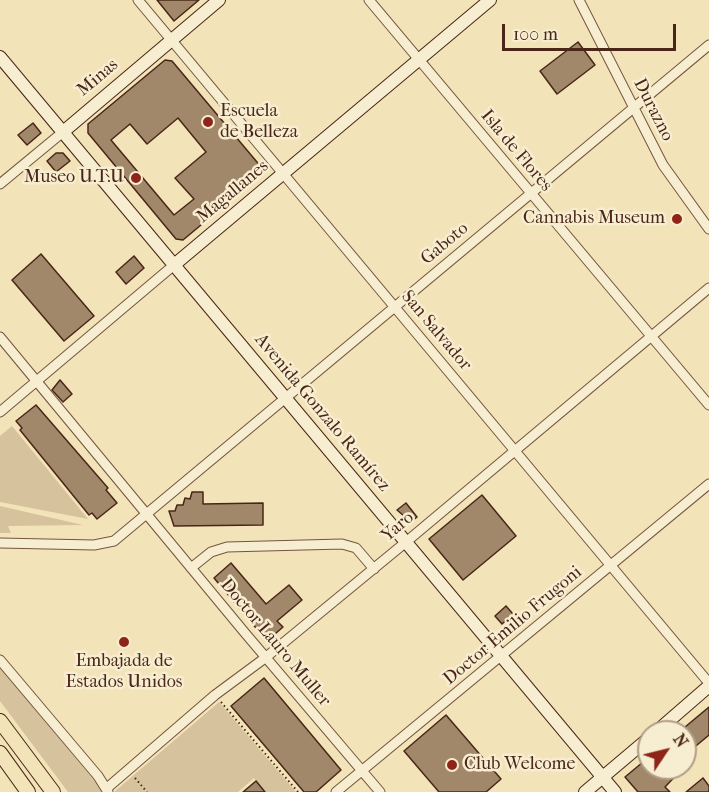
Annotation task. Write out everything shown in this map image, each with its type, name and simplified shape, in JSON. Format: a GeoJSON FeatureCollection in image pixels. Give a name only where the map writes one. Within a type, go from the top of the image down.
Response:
{"type":"FeatureCollection","features":[{"type":"Feature","properties":{"kind":"main road"},"geometry":{"type":"LineString","coordinates":[[0,721],[53,792]]}},
{"type":"Feature","properties":{"kind":"main road"},"geometry":{"type":"LineString","coordinates":[[0,753],[28,792]]}},
{"type":"Feature","properties":{"kind":"street","name":"San Salvador"},"geometry":{"type":"LineString","coordinates":[[138,0],[709,685]]}},
{"type":"Feature","properties":{"kind":"street","name":"Minas"},"geometry":{"type":"LineString","coordinates":[[0,184],[219,0]]}},
{"type":"Feature","properties":{"kind":"street","name":"Isla de Flores"},"geometry":{"type":"LineString","coordinates":[[369,0],[709,405]]}},
{"type":"Feature","properties":{"kind":"street","name":"Magallanes"},"geometry":{"type":"LineString","coordinates":[[0,412],[490,0]]}},
{"type":"Feature","properties":{"kind":"street","name":"Durazno"},"geometry":{"type":"LineString","coordinates":[[579,0],[663,165],[709,229]]}},
{"type":"Feature","properties":{"kind":"street","name":"Gaboto"},"geometry":{"type":"LineString","coordinates":[[0,543],[104,544],[124,534],[709,45]]}},
{"type":"Feature","properties":{"kind":"street","name":"Avenida Gonzalo Ramírez"},"geometry":{"type":"LineString","coordinates":[[0,57],[615,792]]}},
{"type":"Feature","properties":{"kind":"street","name":"Yaro"},"geometry":{"type":"LineString","coordinates":[[107,790],[215,695],[265,658],[374,569],[650,335],[709,288]]}},
{"type":"Feature","properties":{"kind":"street","name":"Doctor Lauro Muller"},"geometry":{"type":"LineString","coordinates":[[0,337],[265,658],[380,792]]}},
{"type":"Feature","properties":{"kind":"street","name":"Doctor Emilio Frugoni"},"geometry":{"type":"LineString","coordinates":[[336,792],[709,484]]}},
{"type":"Feature","properties":{"kind":"street"},"geometry":{"type":"LineString","coordinates":[[191,568],[211,552],[227,547],[342,544],[356,548],[374,569]]}},
{"type":"Feature","properties":{"kind":"street"},"geometry":{"type":"LineString","coordinates":[[0,660],[107,790]]}},
{"type":"Feature","properties":{"kind":"street"},"geometry":{"type":"LineString","coordinates":[[670,720],[709,685]]}},
{"type":"Feature","properties":{"kind":"street"},"geometry":{"type":"LineString","coordinates":[[585,792],[637,748]]}},
{"type":"Feature","properties":{"kind":"path"},"geometry":{"type":"LineString","coordinates":[[215,695],[298,792]]}},
{"type":"Feature","properties":{"kind":"path"},"geometry":{"type":"LineString","coordinates":[[128,770],[147,792]]}},
{"type":"Feature","properties":{"kind":"shaded area"},"geometry":{"type":"Polygon","coordinates":[[[12,426],[88,519],[0,502],[0,436],[12,426]]]}},
{"type":"Feature","properties":{"kind":"shaded area"},"geometry":{"type":"Polygon","coordinates":[[[0,506],[83,525],[8,526],[11,533],[0,533],[0,506]]]}},
{"type":"Feature","properties":{"kind":"shaded area"},"geometry":{"type":"Polygon","coordinates":[[[0,668],[102,792],[68,792],[0,701],[0,668]]]}},
{"type":"Feature","properties":{"kind":"shaded area"},"geometry":{"type":"Polygon","coordinates":[[[219,702],[296,792],[265,792],[254,778],[238,792],[114,792],[219,702]]]}},
{"type":"Feature","properties":{"kind":"building"},"geometry":{"type":"Polygon","coordinates":[[[157,0],[199,0],[174,21],[157,0]]]}},
{"type":"Feature","properties":{"kind":"building"},"geometry":{"type":"Polygon","coordinates":[[[578,42],[595,65],[557,94],[540,71],[578,42]]]}},
{"type":"Feature","properties":{"kind":"building"},"geometry":{"type":"Polygon","coordinates":[[[165,60],[172,61],[262,168],[261,175],[183,240],[176,239],[88,133],[88,124],[165,60]],[[178,118],[147,144],[130,124],[111,140],[174,215],[194,199],[175,178],[206,152],[178,118]]]}},
{"type":"Feature","properties":{"kind":"building"},"geometry":{"type":"Polygon","coordinates":[[[33,123],[41,133],[27,145],[18,135],[33,123]]]}},
{"type":"Feature","properties":{"kind":"building"},"geometry":{"type":"Polygon","coordinates":[[[56,153],[63,153],[70,161],[56,172],[47,161],[56,153]]]}},
{"type":"Feature","properties":{"kind":"building"},"geometry":{"type":"Polygon","coordinates":[[[41,254],[94,316],[64,341],[12,280],[41,254]]]}},
{"type":"Feature","properties":{"kind":"building"},"geometry":{"type":"Polygon","coordinates":[[[134,256],[144,268],[126,284],[116,272],[134,256]]]}},
{"type":"Feature","properties":{"kind":"building"},"geometry":{"type":"Polygon","coordinates":[[[60,380],[72,394],[63,402],[52,390],[60,380]]]}},
{"type":"Feature","properties":{"kind":"building"},"geometry":{"type":"Polygon","coordinates":[[[36,405],[108,488],[106,490],[117,503],[97,519],[92,513],[89,515],[20,430],[22,428],[16,421],[36,405]]]}},
{"type":"Feature","properties":{"kind":"building"},"geometry":{"type":"Polygon","coordinates":[[[192,492],[203,492],[203,504],[263,503],[263,525],[174,526],[169,511],[175,511],[177,505],[183,505],[185,498],[190,499],[192,492]]]}},
{"type":"Feature","properties":{"kind":"building"},"geometry":{"type":"Polygon","coordinates":[[[482,495],[516,536],[463,580],[429,539],[482,495]]]}},
{"type":"Feature","properties":{"kind":"building"},"geometry":{"type":"Polygon","coordinates":[[[406,503],[417,517],[411,522],[397,510],[406,503]]]}},
{"type":"Feature","properties":{"kind":"building"},"geometry":{"type":"Polygon","coordinates":[[[231,563],[266,604],[289,585],[302,600],[277,621],[283,627],[267,641],[214,578],[231,563]]]}},
{"type":"Feature","properties":{"kind":"building"},"geometry":{"type":"Polygon","coordinates":[[[506,606],[513,614],[502,624],[495,616],[506,606]]]}},
{"type":"Feature","properties":{"kind":"building"},"geometry":{"type":"Polygon","coordinates":[[[264,678],[341,770],[316,792],[304,792],[231,706],[264,678]]]}},
{"type":"Feature","properties":{"kind":"building"},"geometry":{"type":"Polygon","coordinates":[[[709,707],[709,735],[697,745],[697,720],[693,720],[709,707]]]}},
{"type":"Feature","properties":{"kind":"building","name":"Club Welcome"},"geometry":{"type":"Polygon","coordinates":[[[446,715],[501,779],[486,792],[439,792],[404,751],[446,715]]]}},
{"type":"Feature","properties":{"kind":"building"},"geometry":{"type":"Polygon","coordinates":[[[637,767],[637,780],[672,780],[665,787],[670,792],[638,792],[625,777],[637,767]]]}},
{"type":"Feature","properties":{"kind":"building"},"geometry":{"type":"Polygon","coordinates":[[[703,778],[709,786],[709,792],[686,792],[703,778]]]}},
{"type":"Feature","properties":{"kind":"building"},"geometry":{"type":"Polygon","coordinates":[[[256,781],[265,792],[243,792],[256,781]]]}},
{"type":"Feature","properties":{"kind":"place","name":"Escuela de Belleza"},"geometry":{"type":"Point","coordinates":[208,122]}},
{"type":"Feature","properties":{"kind":"place","name":"Museo U.T.U"},"geometry":{"type":"Point","coordinates":[136,178]}},
{"type":"Feature","properties":{"kind":"place","name":"Cannabis Museum"},"geometry":{"type":"Point","coordinates":[677,219]}},
{"type":"Feature","properties":{"kind":"place","name":"Embajada de Estados Unidos"},"geometry":{"type":"Point","coordinates":[124,642]}},
{"type":"Feature","properties":{"kind":"place","name":"Club Welcome"},"geometry":{"type":"Point","coordinates":[452,765]}}]}
